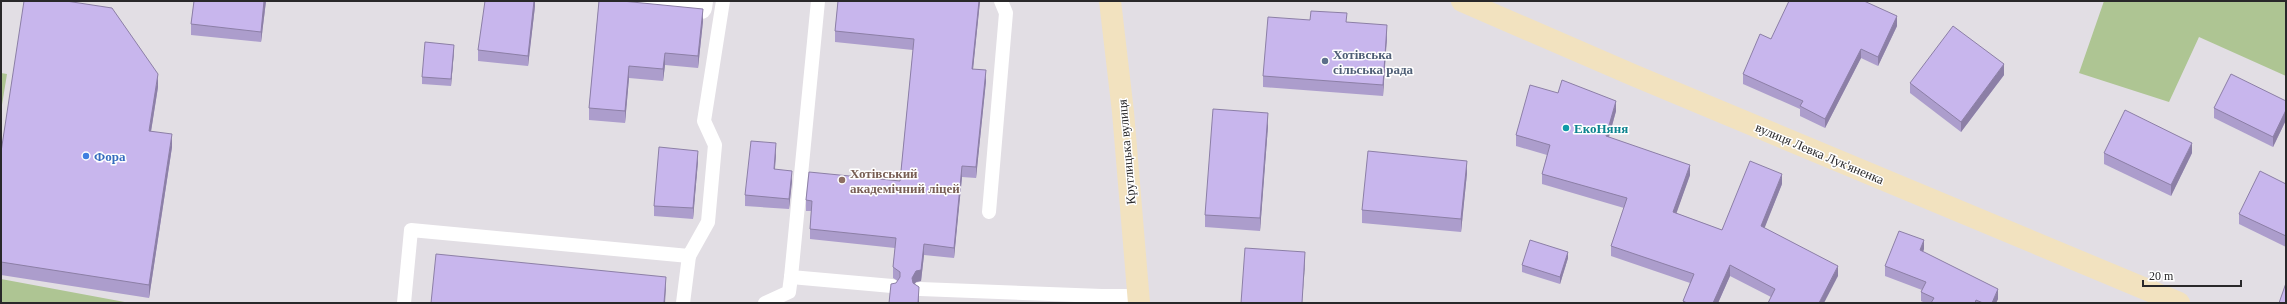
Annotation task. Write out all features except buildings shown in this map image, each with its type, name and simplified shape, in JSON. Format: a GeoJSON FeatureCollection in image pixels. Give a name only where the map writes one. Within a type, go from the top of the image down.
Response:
{"type":"FeatureCollection","features":[{"type":"Feature","properties":{"kind":"street"},"geometry":{"type":"LineString","coordinates":[[625,1],[701,8],[702,1]]}},
{"type":"Feature","properties":{"kind":"street","name":"Круглицька вулиця"},"geometry":{"type":"LineString","coordinates":[[1110,1],[1123,112],[1139,299]]}},
{"type":"Feature","properties":{"kind":"street","name":"вулиця Левка Лук'яненка"},"geometry":{"type":"LineString","coordinates":[[1462,1],[1633,76],[2179,303]]}},
{"type":"Feature","properties":{"kind":"lane"},"geometry":{"type":"LineString","coordinates":[[683,303],[689,256],[708,222],[715,145],[704,121],[723,1]]}},
{"type":"Feature","properties":{"kind":"lane"},"geometry":{"type":"LineString","coordinates":[[765,303],[789,292],[792,276],[818,1]]}},
{"type":"Feature","properties":{"kind":"lane"},"geometry":{"type":"LineString","coordinates":[[989,212],[1006,13],[1000,1]]}},
{"type":"Feature","properties":{"kind":"lane"},"geometry":{"type":"LineString","coordinates":[[404,303],[411,230],[689,256]]}},
{"type":"Feature","properties":{"kind":"lane"},"geometry":{"type":"LineString","coordinates":[[792,276],[892,286]]}},
{"type":"Feature","properties":{"kind":"lane"},"geometry":{"type":"LineString","coordinates":[[920,289],[1139,299]]}},
{"type":"Feature","properties":{"kind":"green space"},"geometry":{"type":"Polygon","coordinates":[[[2104,1],[2286,1],[2286,76],[2199,37],[2169,102],[2079,73],[2104,1]]]}},
{"type":"Feature","properties":{"kind":"green space"},"geometry":{"type":"Polygon","coordinates":[[[1,73],[7,74],[1,111],[1,73]]]}},
{"type":"Feature","properties":{"kind":"green space"},"geometry":{"type":"Polygon","coordinates":[[[1,279],[130,303],[1,303],[1,279]]]}},
{"type":"Feature","properties":{"kind":"place","name":"Хотівська сільська рада"},"geometry":{"type":"Point","coordinates":[1325,61]}},
{"type":"Feature","properties":{"kind":"place","name":"ЕкоНяня"},"geometry":{"type":"Point","coordinates":[1566,128]}},
{"type":"Feature","properties":{"kind":"place","name":"Фора"},"geometry":{"type":"Point","coordinates":[86,156]}},
{"type":"Feature","properties":{"kind":"place","name":"Хотівський академічний ліцей"},"geometry":{"type":"Point","coordinates":[842,180]}}]}
